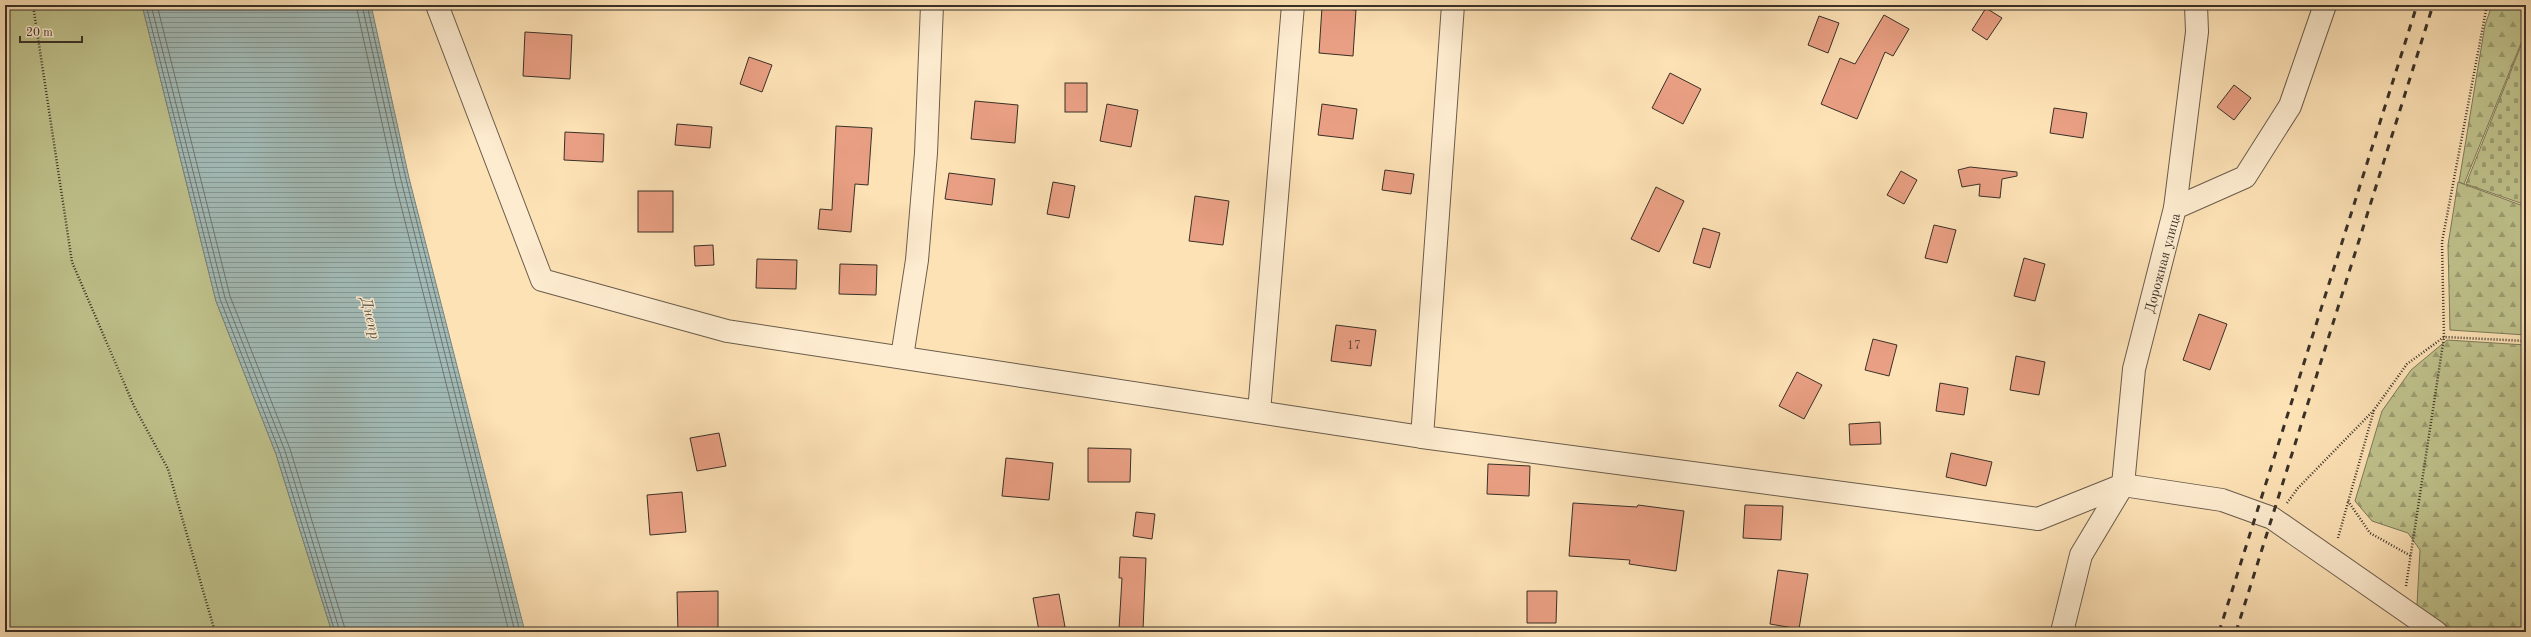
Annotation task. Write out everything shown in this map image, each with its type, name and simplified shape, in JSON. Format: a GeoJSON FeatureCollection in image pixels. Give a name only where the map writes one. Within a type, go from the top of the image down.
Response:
{"type":"FeatureCollection","features":[{"type":"Feature","properties":{"kind":"street"},"geometry":{"type":"LineString","coordinates":[[436,5],[542,280],[727,331],[1422,437],[2038,519],[2123,485],[2222,500],[2275,521],[2436,632]]}},
{"type":"Feature","properties":{"kind":"street"},"geometry":{"type":"LineString","coordinates":[[902,357],[917,260],[926,153],[932,5]]}},
{"type":"Feature","properties":{"kind":"street"},"geometry":{"type":"LineString","coordinates":[[1259,412],[1293,5]]}},
{"type":"Feature","properties":{"kind":"street"},"geometry":{"type":"LineString","coordinates":[[1422,437],[1453,5]]}},
{"type":"Feature","properties":{"kind":"street"},"geometry":{"type":"LineString","coordinates":[[2175,208],[2198,32],[2196,5]]}},
{"type":"Feature","properties":{"kind":"street","name":"Дорожная улица"},"geometry":{"type":"LineString","coordinates":[[2123,485],[2134,369],[2175,208],[2245,177],[2290,106],[2325,5]]}},
{"type":"Feature","properties":{"kind":"street"},"geometry":{"type":"LineString","coordinates":[[2062,632],[2081,555],[2123,485]]}},
{"type":"Feature","properties":{"kind":"path"},"geometry":{"type":"LineString","coordinates":[[33,5],[72,262],[134,406],[168,469],[215,632]]}},
{"type":"Feature","properties":{"kind":"path"},"geometry":{"type":"LineString","coordinates":[[2403,608],[2444,337],[2442,242],[2487,5]]}},
{"type":"Feature","properties":{"kind":"path"},"geometry":{"type":"LineString","coordinates":[[2275,521],[2298,488],[2374,410],[2406,364],[2444,337],[2526,340]]}},
{"type":"Feature","properties":{"kind":"path"},"geometry":{"type":"LineString","coordinates":[[2332,560],[2347,500],[2374,410]]}},
{"type":"Feature","properties":{"kind":"path"},"geometry":{"type":"LineString","coordinates":[[2347,500],[2370,533],[2411,556]]}},
{"type":"Feature","properties":{"kind":"green space"},"geometry":{"type":"Polygon","coordinates":[[[5,5],[142,5],[216,301],[276,454],[332,632],[5,632],[5,5]]]}},
{"type":"Feature","properties":{"kind":"green space"},"geometry":{"type":"Polygon","coordinates":[[[2492,5],[2526,5],[2526,31],[2464,184],[2459,182],[2485,25],[2492,5]]]}},
{"type":"Feature","properties":{"kind":"green space"},"geometry":{"type":"Polygon","coordinates":[[[2526,33],[2526,205],[2466,184],[2526,33]]]}},
{"type":"Feature","properties":{"kind":"green space"},"geometry":{"type":"Polygon","coordinates":[[[2458,182],[2526,207],[2526,335],[2450,330],[2448,245],[2458,182]]]}},
{"type":"Feature","properties":{"kind":"green space"},"geometry":{"type":"Polygon","coordinates":[[[2447,340],[2526,345],[2526,632],[2455,632],[2417,605],[2420,550],[2408,533],[2372,521],[2355,501],[2382,411],[2411,370],[2447,340]]]}},
{"type":"Feature","properties":{"kind":"water","name":"Днепр"},"geometry":{"type":"Polygon","coordinates":[[[142,5],[371,5],[409,178],[525,632],[332,632],[276,454],[216,301],[142,5]]]}},
{"type":"Feature","properties":{"kind":"building"},"geometry":{"type":"Polygon","coordinates":[[[1322,7],[1356,10],[1353,56],[1319,53],[1322,7]]]}},
{"type":"Feature","properties":{"kind":"building"},"geometry":{"type":"Polygon","coordinates":[[[1986,8],[2002,18],[1987,40],[1972,30],[1986,8]]]}},
{"type":"Feature","properties":{"kind":"building"},"geometry":{"type":"Polygon","coordinates":[[[1884,15],[1909,29],[1893,56],[1885,52],[1857,119],[1821,104],[1840,58],[1855,64],[1884,15]]]}},
{"type":"Feature","properties":{"kind":"building"},"geometry":{"type":"Polygon","coordinates":[[[1819,16],[1839,23],[1828,53],[1808,45],[1819,16]]]}},
{"type":"Feature","properties":{"kind":"building"},"geometry":{"type":"Polygon","coordinates":[[[525,32],[572,35],[570,79],[523,76],[525,32]]]}},
{"type":"Feature","properties":{"kind":"building"},"geometry":{"type":"Polygon","coordinates":[[[749,57],[772,65],[762,92],[740,84],[749,57]]]}},
{"type":"Feature","properties":{"kind":"building"},"geometry":{"type":"Polygon","coordinates":[[[1670,73],[1701,89],[1683,124],[1652,108],[1670,73]]]}},
{"type":"Feature","properties":{"kind":"building"},"geometry":{"type":"Polygon","coordinates":[[[1065,83],[1087,83],[1087,112],[1065,112],[1065,83]]]}},
{"type":"Feature","properties":{"kind":"building"},"geometry":{"type":"Polygon","coordinates":[[[2234,85],[2251,98],[2234,120],[2217,107],[2234,85]]]}},
{"type":"Feature","properties":{"kind":"building"},"geometry":{"type":"Polygon","coordinates":[[[975,101],[1018,105],[1015,143],[971,139],[975,101]]]}},
{"type":"Feature","properties":{"kind":"building"},"geometry":{"type":"Polygon","coordinates":[[[1107,104],[1138,110],[1131,147],[1100,141],[1107,104]]]}},
{"type":"Feature","properties":{"kind":"building"},"geometry":{"type":"Polygon","coordinates":[[[1322,104],[1357,109],[1353,139],[1318,135],[1322,104]]]}},
{"type":"Feature","properties":{"kind":"building"},"geometry":{"type":"Polygon","coordinates":[[[2054,108],[2087,113],[2083,138],[2050,133],[2054,108]]]}},
{"type":"Feature","properties":{"kind":"building"},"geometry":{"type":"Polygon","coordinates":[[[677,124],[712,127],[710,148],[675,145],[677,124]]]}},
{"type":"Feature","properties":{"kind":"building"},"geometry":{"type":"Polygon","coordinates":[[[836,126],[872,128],[868,185],[855,184],[851,232],[818,229],[820,209],[832,210],[836,126]]]}},
{"type":"Feature","properties":{"kind":"building"},"geometry":{"type":"Polygon","coordinates":[[[565,132],[604,134],[603,162],[564,160],[565,132]]]}},
{"type":"Feature","properties":{"kind":"building"},"geometry":{"type":"Polygon","coordinates":[[[1970,167],[2017,172],[2017,176],[2002,179],[2000,198],[1979,196],[1980,184],[1962,187],[1958,170],[1970,167]]]}},
{"type":"Feature","properties":{"kind":"building"},"geometry":{"type":"Polygon","coordinates":[[[1385,170],[1414,174],[1411,194],[1382,190],[1385,170]]]}},
{"type":"Feature","properties":{"kind":"building"},"geometry":{"type":"Polygon","coordinates":[[[1901,171],[1917,180],[1904,204],[1887,195],[1901,171]]]}},
{"type":"Feature","properties":{"kind":"building"},"geometry":{"type":"Polygon","coordinates":[[[949,173],[995,179],[992,205],[945,199],[949,173]]]}},
{"type":"Feature","properties":{"kind":"building"},"geometry":{"type":"Polygon","coordinates":[[[1053,182],[1075,186],[1069,218],[1047,214],[1053,182]]]}},
{"type":"Feature","properties":{"kind":"building"},"geometry":{"type":"Polygon","coordinates":[[[1656,187],[1684,201],[1659,252],[1631,239],[1656,187]]]}},
{"type":"Feature","properties":{"kind":"building"},"geometry":{"type":"Polygon","coordinates":[[[638,191],[673,191],[673,232],[638,232],[638,191]]]}},
{"type":"Feature","properties":{"kind":"building"},"geometry":{"type":"Polygon","coordinates":[[[1195,196],[1229,201],[1223,245],[1189,241],[1195,196]]]}},
{"type":"Feature","properties":{"kind":"building"},"geometry":{"type":"Polygon","coordinates":[[[1934,225],[1956,230],[1947,263],[1925,258],[1934,225]]]}},
{"type":"Feature","properties":{"kind":"building"},"geometry":{"type":"Polygon","coordinates":[[[1703,228],[1720,233],[1710,268],[1693,263],[1703,228]]]}},
{"type":"Feature","properties":{"kind":"building"},"geometry":{"type":"Polygon","coordinates":[[[713,245],[714,265],[695,266],[694,246],[713,245]]]}},
{"type":"Feature","properties":{"kind":"building"},"geometry":{"type":"Polygon","coordinates":[[[2024,258],[2045,264],[2035,301],[2014,296],[2024,258]]]}},
{"type":"Feature","properties":{"kind":"building"},"geometry":{"type":"Polygon","coordinates":[[[757,259],[797,260],[796,289],[756,288],[757,259]]]}},
{"type":"Feature","properties":{"kind":"building"},"geometry":{"type":"Polygon","coordinates":[[[840,264],[877,265],[876,295],[839,294],[840,264]]]}},
{"type":"Feature","properties":{"kind":"building"},"geometry":{"type":"Polygon","coordinates":[[[2199,314],[2227,324],[2210,370],[2183,360],[2199,314]]]}},
{"type":"Feature","properties":{"kind":"building"},"geometry":{"type":"Polygon","coordinates":[[[1336,325],[1376,330],[1371,366],[1331,361],[1336,325]]]}},
{"type":"Feature","properties":{"kind":"building"},"geometry":{"type":"Polygon","coordinates":[[[1873,339],[1897,345],[1889,376],[1865,370],[1873,339]]]}},
{"type":"Feature","properties":{"kind":"building"},"geometry":{"type":"Polygon","coordinates":[[[2016,356],[2045,362],[2039,395],[2010,390],[2016,356]]]}},
{"type":"Feature","properties":{"kind":"building"},"geometry":{"type":"Polygon","coordinates":[[[1797,372],[1822,385],[1804,419],[1779,406],[1797,372]]]}},
{"type":"Feature","properties":{"kind":"building"},"geometry":{"type":"Polygon","coordinates":[[[1940,383],[1968,388],[1964,415],[1936,411],[1940,383]]]}},
{"type":"Feature","properties":{"kind":"building"},"geometry":{"type":"Polygon","coordinates":[[[1880,422],[1881,444],[1850,445],[1849,424],[1880,422]]]}},
{"type":"Feature","properties":{"kind":"building"},"geometry":{"type":"Polygon","coordinates":[[[719,433],[726,466],[697,471],[690,438],[719,433]]]}},
{"type":"Feature","properties":{"kind":"building"},"geometry":{"type":"Polygon","coordinates":[[[1088,448],[1131,449],[1130,482],[1088,482],[1088,448]]]}},
{"type":"Feature","properties":{"kind":"building"},"geometry":{"type":"Polygon","coordinates":[[[1951,453],[1992,462],[1986,486],[1946,477],[1951,453]]]}},
{"type":"Feature","properties":{"kind":"building"},"geometry":{"type":"Polygon","coordinates":[[[1006,458],[1053,463],[1049,500],[1002,496],[1006,458]]]}},
{"type":"Feature","properties":{"kind":"building"},"geometry":{"type":"Polygon","coordinates":[[[1488,464],[1530,466],[1529,496],[1487,494],[1488,464]]]}},
{"type":"Feature","properties":{"kind":"building"},"geometry":{"type":"Polygon","coordinates":[[[682,492],[686,532],[650,535],[647,495],[682,492]]]}},
{"type":"Feature","properties":{"kind":"building"},"geometry":{"type":"Polygon","coordinates":[[[1573,503],[1637,507],[1638,505],[1684,511],[1676,571],[1629,564],[1630,560],[1569,556],[1573,503]]]}},
{"type":"Feature","properties":{"kind":"building"},"geometry":{"type":"Polygon","coordinates":[[[1745,505],[1783,506],[1781,540],[1743,538],[1745,505]]]}},
{"type":"Feature","properties":{"kind":"building"},"geometry":{"type":"Polygon","coordinates":[[[1136,512],[1155,514],[1152,539],[1133,536],[1136,512]]]}},
{"type":"Feature","properties":{"kind":"building"},"geometry":{"type":"Polygon","coordinates":[[[1120,557],[1146,558],[1143,630],[1119,629],[1122,578],[1119,578],[1120,557]]]}},
{"type":"Feature","properties":{"kind":"building"},"geometry":{"type":"Polygon","coordinates":[[[1778,570],[1808,574],[1799,629],[1770,624],[1778,570]]]}},
{"type":"Feature","properties":{"kind":"building"},"geometry":{"type":"Polygon","coordinates":[[[718,591],[718,632],[678,632],[677,592],[718,591]]]}},
{"type":"Feature","properties":{"kind":"building"},"geometry":{"type":"Polygon","coordinates":[[[1527,591],[1557,591],[1556,623],[1527,623],[1527,591]]]}},
{"type":"Feature","properties":{"kind":"building"},"geometry":{"type":"Polygon","coordinates":[[[1059,594],[1065,627],[1039,631],[1033,598],[1059,594]]]}},
{"type":"Feature","properties":{"kind":"railway"},"geometry":{"type":"LineString","coordinates":[[2219,632],[2417,5]]}},
{"type":"Feature","properties":{"kind":"railway"},"geometry":{"type":"LineString","coordinates":[[2236,632],[2433,5]]}}]}
